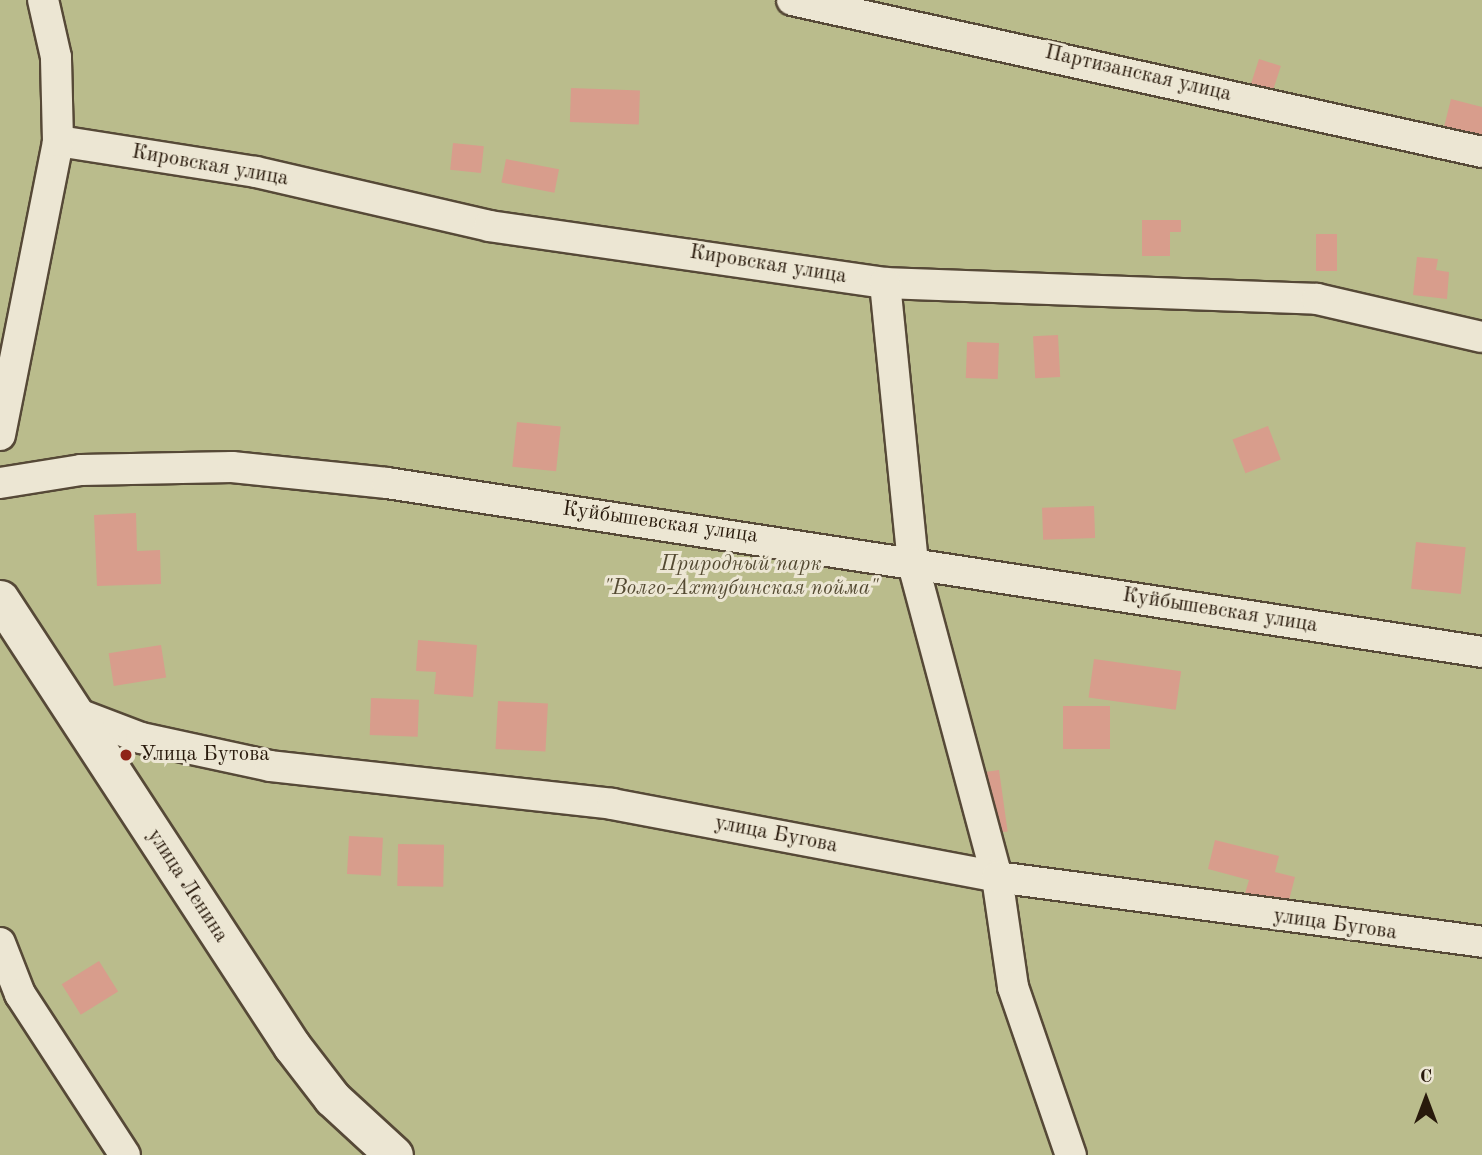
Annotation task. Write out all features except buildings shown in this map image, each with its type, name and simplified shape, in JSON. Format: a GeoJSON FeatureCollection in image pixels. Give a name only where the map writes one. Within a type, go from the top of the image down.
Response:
{"type":"FeatureCollection","features":[{"type":"Feature","properties":{"kind":"street"},"geometry":{"type":"LineString","coordinates":[[0,435],[58,141],[56,57],[43,0]]}},
{"type":"Feature","properties":{"kind":"street","name":"Партизанская улица"},"geometry":{"type":"LineString","coordinates":[[792,0],[1482,152]]}},
{"type":"Feature","properties":{"kind":"street","name":"Кировская улица"},"geometry":{"type":"LineString","coordinates":[[58,141],[256,172],[489,226],[885,283],[1317,299],[1482,337]]}},
{"type":"Feature","properties":{"kind":"street"},"geometry":{"type":"LineString","coordinates":[[885,283],[913,564],[997,877],[1013,986],[1071,1155]]}},
{"type":"Feature","properties":{"kind":"street","name":"Куйбышевская улица"},"geometry":{"type":"LineString","coordinates":[[0,483],[81,470],[232,467],[414,487],[1482,652]]}},
{"type":"Feature","properties":{"kind":"street","name":"улица Ленина"},"geometry":{"type":"LineString","coordinates":[[0,599],[292,1046],[332,1098],[394,1155]]}},
{"type":"Feature","properties":{"kind":"street","name":"улица Бугова"},"geometry":{"type":"LineString","coordinates":[[74,712],[141,738],[270,766],[612,804],[997,877],[1482,942]]}},
{"type":"Feature","properties":{"kind":"street"},"geometry":{"type":"LineString","coordinates":[[0,943],[20,994],[125,1155]]}},
{"type":"Feature","properties":{"kind":"green space","name":"Природный парк \"Волго-Ахтубинская пойма\""},"geometry":{"type":"Polygon","coordinates":[[[0,0],[1482,0],[1482,1155],[0,1155],[0,0]]]}},
{"type":"Feature","properties":{"kind":"place","name":"Улица Бутова"},"geometry":{"type":"Point","coordinates":[126,755]}}]}
